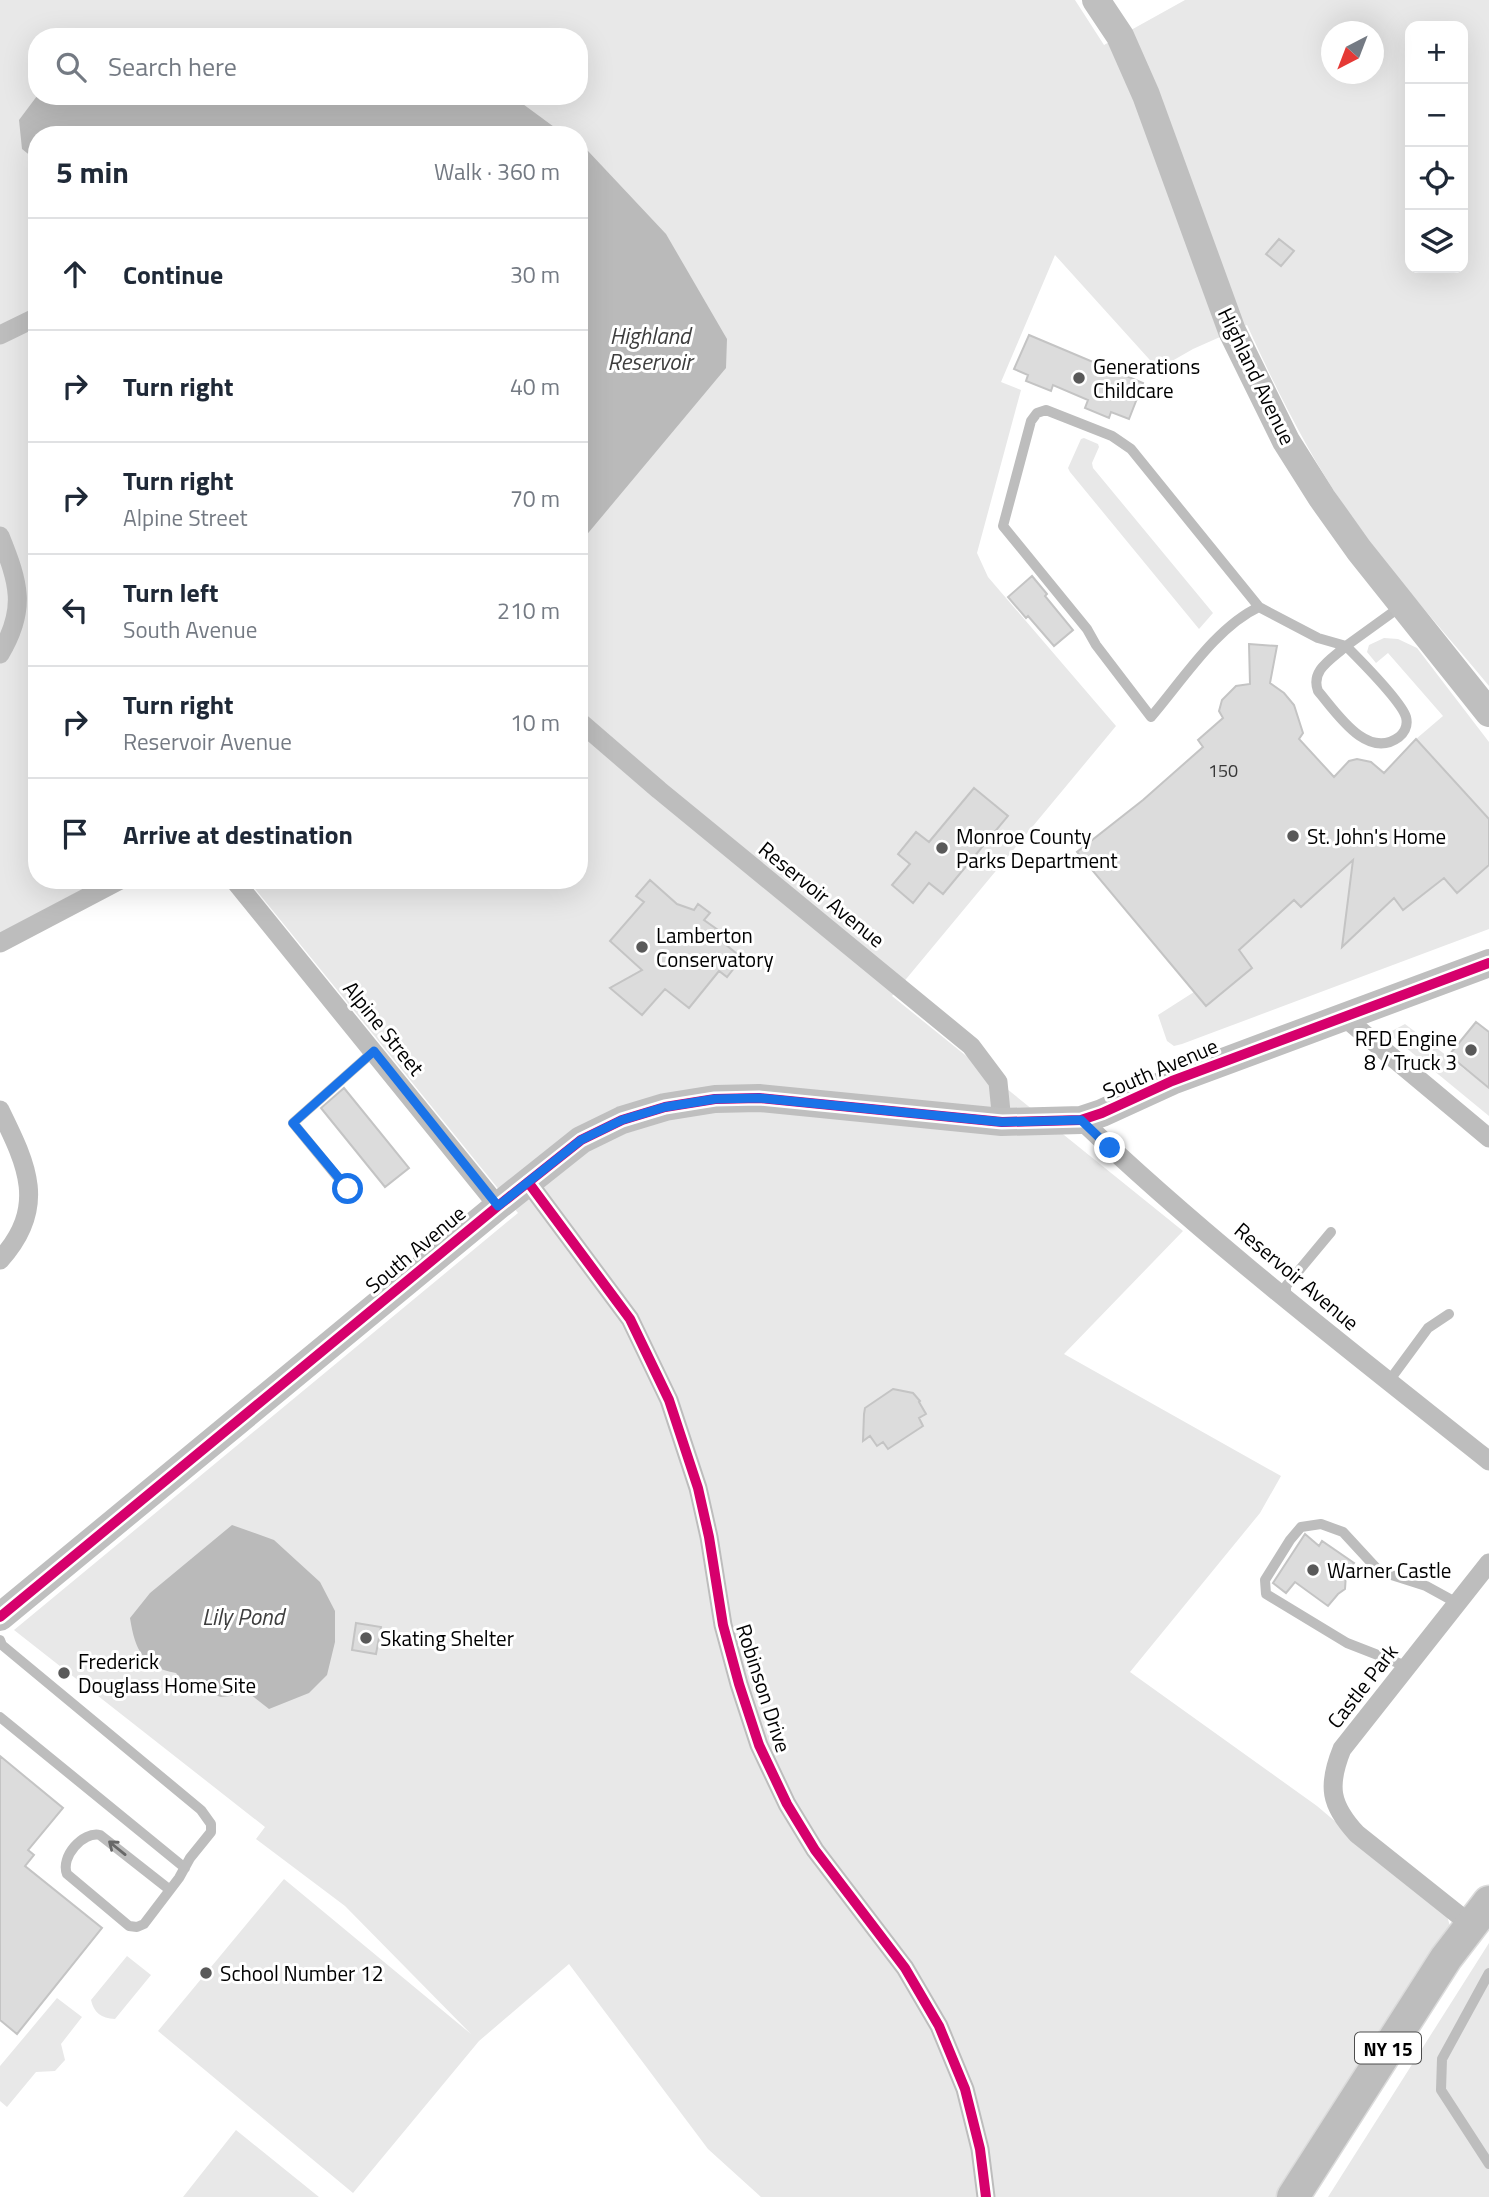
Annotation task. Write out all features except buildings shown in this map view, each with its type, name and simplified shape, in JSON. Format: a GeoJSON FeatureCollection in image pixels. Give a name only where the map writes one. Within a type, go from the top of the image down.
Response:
{"type":"FeatureCollection","features":[{"type":"Feature","properties":{"kind":"main road","name":"Highland Avenue"},"geometry":{"type":"LineString","coordinates":[[1096,0],[1120,36],[1146,96],[1232,331],[1286,441],[1322,498],[1402,605],[1489,713]]}},
{"type":"Feature","properties":{"kind":"main road","name":"South Avenue"},"geometry":{"type":"LineString","coordinates":[[0,1617],[528,1182],[581,1140],[622,1120],[665,1107],[715,1099],[759,1098],[1002,1122],[1081,1120],[1172,1081],[1489,963]]}},
{"type":"Feature","properties":{"kind":"main road","name":"NY 15"},"geometry":{"type":"LineString","coordinates":[[1293,2197],[1446,1958],[1479,1913]]}},
{"type":"Feature","properties":{"kind":"street"},"geometry":{"type":"LineString","coordinates":[[0,335],[28,321]]}},
{"type":"Feature","properties":{"kind":"street"},"geometry":{"type":"LineString","coordinates":[[0,536],[16,575],[17,607],[14,632],[0,654]]}},
{"type":"Feature","properties":{"kind":"street","name":"Reservoir Avenue"},"geometry":{"type":"LineString","coordinates":[[588,730],[971,1046],[998,1082],[1002,1122]]}},
{"type":"Feature","properties":{"kind":"street"},"geometry":{"type":"LineString","coordinates":[[0,943],[103,889]]}},
{"type":"Feature","properties":{"kind":"street","name":"Alpine Street"},"geometry":{"type":"LineString","coordinates":[[241,889],[498,1206]]}},
{"type":"Feature","properties":{"kind":"street"},"geometry":{"type":"LineString","coordinates":[[1344,1017],[1489,1138]]}},
{"type":"Feature","properties":{"kind":"street"},"geometry":{"type":"LineString","coordinates":[[0,1110],[28,1175],[29,1201],[22,1227],[0,1260]]}},
{"type":"Feature","properties":{"kind":"street","name":"Reservoir Avenue"},"geometry":{"type":"LineString","coordinates":[[1081,1120],[1286,1299],[1489,1461]]}},
{"type":"Feature","properties":{"kind":"street","name":"Robinson Drive"},"geometry":{"type":"LineString","coordinates":[[528,1182],[630,1319],[669,1400],[698,1488],[723,1625],[759,1745],[786,1804],[815,1850],[905,1968],[939,2026],[965,2089],[980,2149],[986,2197]]}},
{"type":"Feature","properties":{"kind":"street","name":"Castle Park"},"geometry":{"type":"LineString","coordinates":[[1479,1913],[1357,1834],[1343,1819],[1334,1803],[1332,1785],[1335,1766],[1342,1749],[1489,1563]]}},
{"type":"Feature","properties":{"kind":"lane"},"geometry":{"type":"LineString","coordinates":[[1259,607],[1232,625],[1198,660],[1151,717],[1096,645],[1087,628],[1003,526],[1031,421],[1037,413],[1046,410],[1112,436],[1131,449],[1259,607],[1318,638],[1346,646],[1383,685],[1406,715],[1407,724],[1403,734],[1391,742],[1368,741],[1355,734],[1318,691],[1316,674],[1346,646],[1402,605]]}},
{"type":"Feature","properties":{"kind":"lane"},"geometry":{"type":"LineString","coordinates":[[348,1189],[293,1123],[374,1051]]}},
{"type":"Feature","properties":{"kind":"lane"},"geometry":{"type":"LineString","coordinates":[[1286,1299],[1286,1286],[1331,1232]]}},
{"type":"Feature","properties":{"kind":"lane"},"geometry":{"type":"LineString","coordinates":[[1389,1381],[1428,1328],[1450,1314]]}},
{"type":"Feature","properties":{"kind":"lane"},"geometry":{"type":"LineString","coordinates":[[1406,1666],[1347,1643],[1266,1594],[1265,1580],[1290,1540],[1301,1527],[1321,1524],[1343,1532],[1379,1571],[1426,1586],[1457,1603]]}},
{"type":"Feature","properties":{"kind":"lane"},"geometry":{"type":"LineString","coordinates":[[0,1640],[2,1645],[207,1816],[211,1824],[211,1832],[170,1890],[144,1924],[137,1927],[129,1926],[67,1874],[65,1860],[85,1836],[92,1833],[100,1835],[170,1890]]}},
{"type":"Feature","properties":{"kind":"lane"},"geometry":{"type":"LineString","coordinates":[[0,1717],[185,1868]]}},
{"type":"Feature","properties":{"kind":"lane"},"geometry":{"type":"LineString","coordinates":[[1489,1973],[1443,2059],[1441,2090],[1489,2164]]}},
{"type":"Feature","properties":{"kind":"shaded area"},"geometry":{"type":"Polygon","coordinates":[[[0,0],[1075,0],[1104,45],[1185,0],[1489,0],[1489,686],[1418,602],[1351,516],[1294,423],[1247,325],[1193,349],[1158,369],[1055,255],[1001,382],[1021,390],[977,553],[988,577],[1116,726],[892,996],[1183,1231],[1064,1354],[1281,1476],[1260,1513],[1130,1672],[1317,1806],[1447,1916],[1450,1926],[1277,2197],[761,2197],[708,2149],[569,1964],[479,2041],[353,2193],[158,2031],[284,1879],[471,2034],[345,1906],[256,1839],[265,1827],[14,1630],[518,1213],[255,889],[588,889],[588,126],[28,126],[28,889],[83,889],[0,933],[0,0]]]}},
{"type":"Feature","properties":{"kind":"shaded area"},"geometry":{"type":"Polygon","coordinates":[[[1084,438],[1099,447],[1092,463],[1093,468],[1213,613],[1199,629],[1070,472],[1068,468],[1081,439],[1084,438]]]}},
{"type":"Feature","properties":{"kind":"shaded area"},"geometry":{"type":"Polygon","coordinates":[[[1384,638],[1398,639],[1417,648],[1489,742],[1489,819],[1416,739],[1443,716],[1388,653],[1376,663],[1367,652],[1369,645],[1384,638]]]}},
{"type":"Feature","properties":{"kind":"shaded area"},"geometry":{"type":"Polygon","coordinates":[[[1357,856],[1371,871],[1349,891],[1343,945],[1394,898],[1404,910],[1444,878],[1458,893],[1489,865],[1489,929],[1182,1044],[1174,1046],[1167,1041],[1158,1015],[1194,992],[1206,1006],[1252,968],[1239,950],[1294,900],[1301,907],[1357,856]]]}},
{"type":"Feature","properties":{"kind":"shaded area"},"geometry":{"type":"Polygon","coordinates":[[[1405,1024],[1489,1088],[1489,1116],[1388,1033],[1405,1024]]]}},
{"type":"Feature","properties":{"kind":"shaded area"},"geometry":{"type":"Polygon","coordinates":[[[1489,1943],[1489,2197],[1328,2197],[1489,1943]]]}},
{"type":"Feature","properties":{"kind":"shaded area"},"geometry":{"type":"Polygon","coordinates":[[[127,1956],[151,1975],[115,2019],[106,2017],[96,2011],[91,2000],[127,1956]]]}},
{"type":"Feature","properties":{"kind":"shaded area"},"geometry":{"type":"Polygon","coordinates":[[[57,1998],[82,2017],[61,2044],[65,2060],[55,2071],[36,2072],[7,2107],[0,2101],[0,2066],[57,1998]]]}},
{"type":"Feature","properties":{"kind":"shaded area"},"geometry":{"type":"Polygon","coordinates":[[[236,2130],[319,2197],[183,2197],[236,2130]]]}},
{"type":"Feature","properties":{"kind":"water"},"geometry":{"type":"Polygon","coordinates":[[[30,105],[524,105],[553,126],[28,126],[28,154],[22,149],[19,120],[30,105]]]}},
{"type":"Feature","properties":{"kind":"water","name":"Highland Reservoir"},"geometry":{"type":"Polygon","coordinates":[[[588,151],[666,234],[727,339],[726,368],[588,533],[588,151]]]}},
{"type":"Feature","properties":{"kind":"water","name":"Lily Pond"},"geometry":{"type":"Polygon","coordinates":[[[232,1525],[274,1540],[320,1582],[335,1611],[335,1642],[327,1675],[309,1693],[269,1709],[250,1694],[221,1697],[186,1686],[176,1673],[156,1666],[142,1655],[132,1629],[130,1618],[150,1593],[232,1525]]]}},
{"type":"Feature","properties":{"kind":"cycle path"},"geometry":{"type":"LineString","coordinates":[[0,1617],[498,1206],[581,1140],[622,1120],[665,1107],[715,1099],[759,1098],[1002,1122],[1081,1120],[1172,1081],[1489,963]]}},
{"type":"Feature","properties":{"kind":"cycle path"},"geometry":{"type":"LineString","coordinates":[[528,1182],[630,1319],[669,1400],[698,1488],[723,1625],[759,1745],[787,1804],[815,1850],[905,1968],[939,2026],[965,2089],[980,2149],[986,2197]]}},
{"type":"Feature","properties":{"kind":"place","name":"Generations Childcare"},"geometry":{"type":"Point","coordinates":[1079,378]}},
{"type":"Feature","properties":{"kind":"place","name":"St. John's Home"},"geometry":{"type":"Point","coordinates":[1293,836]}},
{"type":"Feature","properties":{"kind":"place","name":"Monroe County Parks Department"},"geometry":{"type":"Point","coordinates":[942,848]}},
{"type":"Feature","properties":{"kind":"place","name":"Lamberton Conservatory"},"geometry":{"type":"Point","coordinates":[642,947]}},
{"type":"Feature","properties":{"kind":"place","name":"RFD Engine 8 / Truck 3"},"geometry":{"type":"Point","coordinates":[1471,1050]}},
{"type":"Feature","properties":{"kind":"place","name":"Warner Castle"},"geometry":{"type":"Point","coordinates":[1313,1570]}},
{"type":"Feature","properties":{"kind":"place","name":"Skating Shelter"},"geometry":{"type":"Point","coordinates":[366,1638]}},
{"type":"Feature","properties":{"kind":"place","name":"Frederick Douglass Home Site"},"geometry":{"type":"Point","coordinates":[64,1673]}},
{"type":"Feature","properties":{"kind":"place","name":"School Number 12"},"geometry":{"type":"Point","coordinates":[206,1973]}},
{"type":"Feature","properties":{"kind":"route"},"geometry":{"type":"LineString","coordinates":[[348,1189],[293,1123],[374,1051],[498,1206],[581,1140],[622,1120],[665,1107],[715,1099],[759,1098],[1002,1122],[1081,1120],[1110,1148]]}}]}
